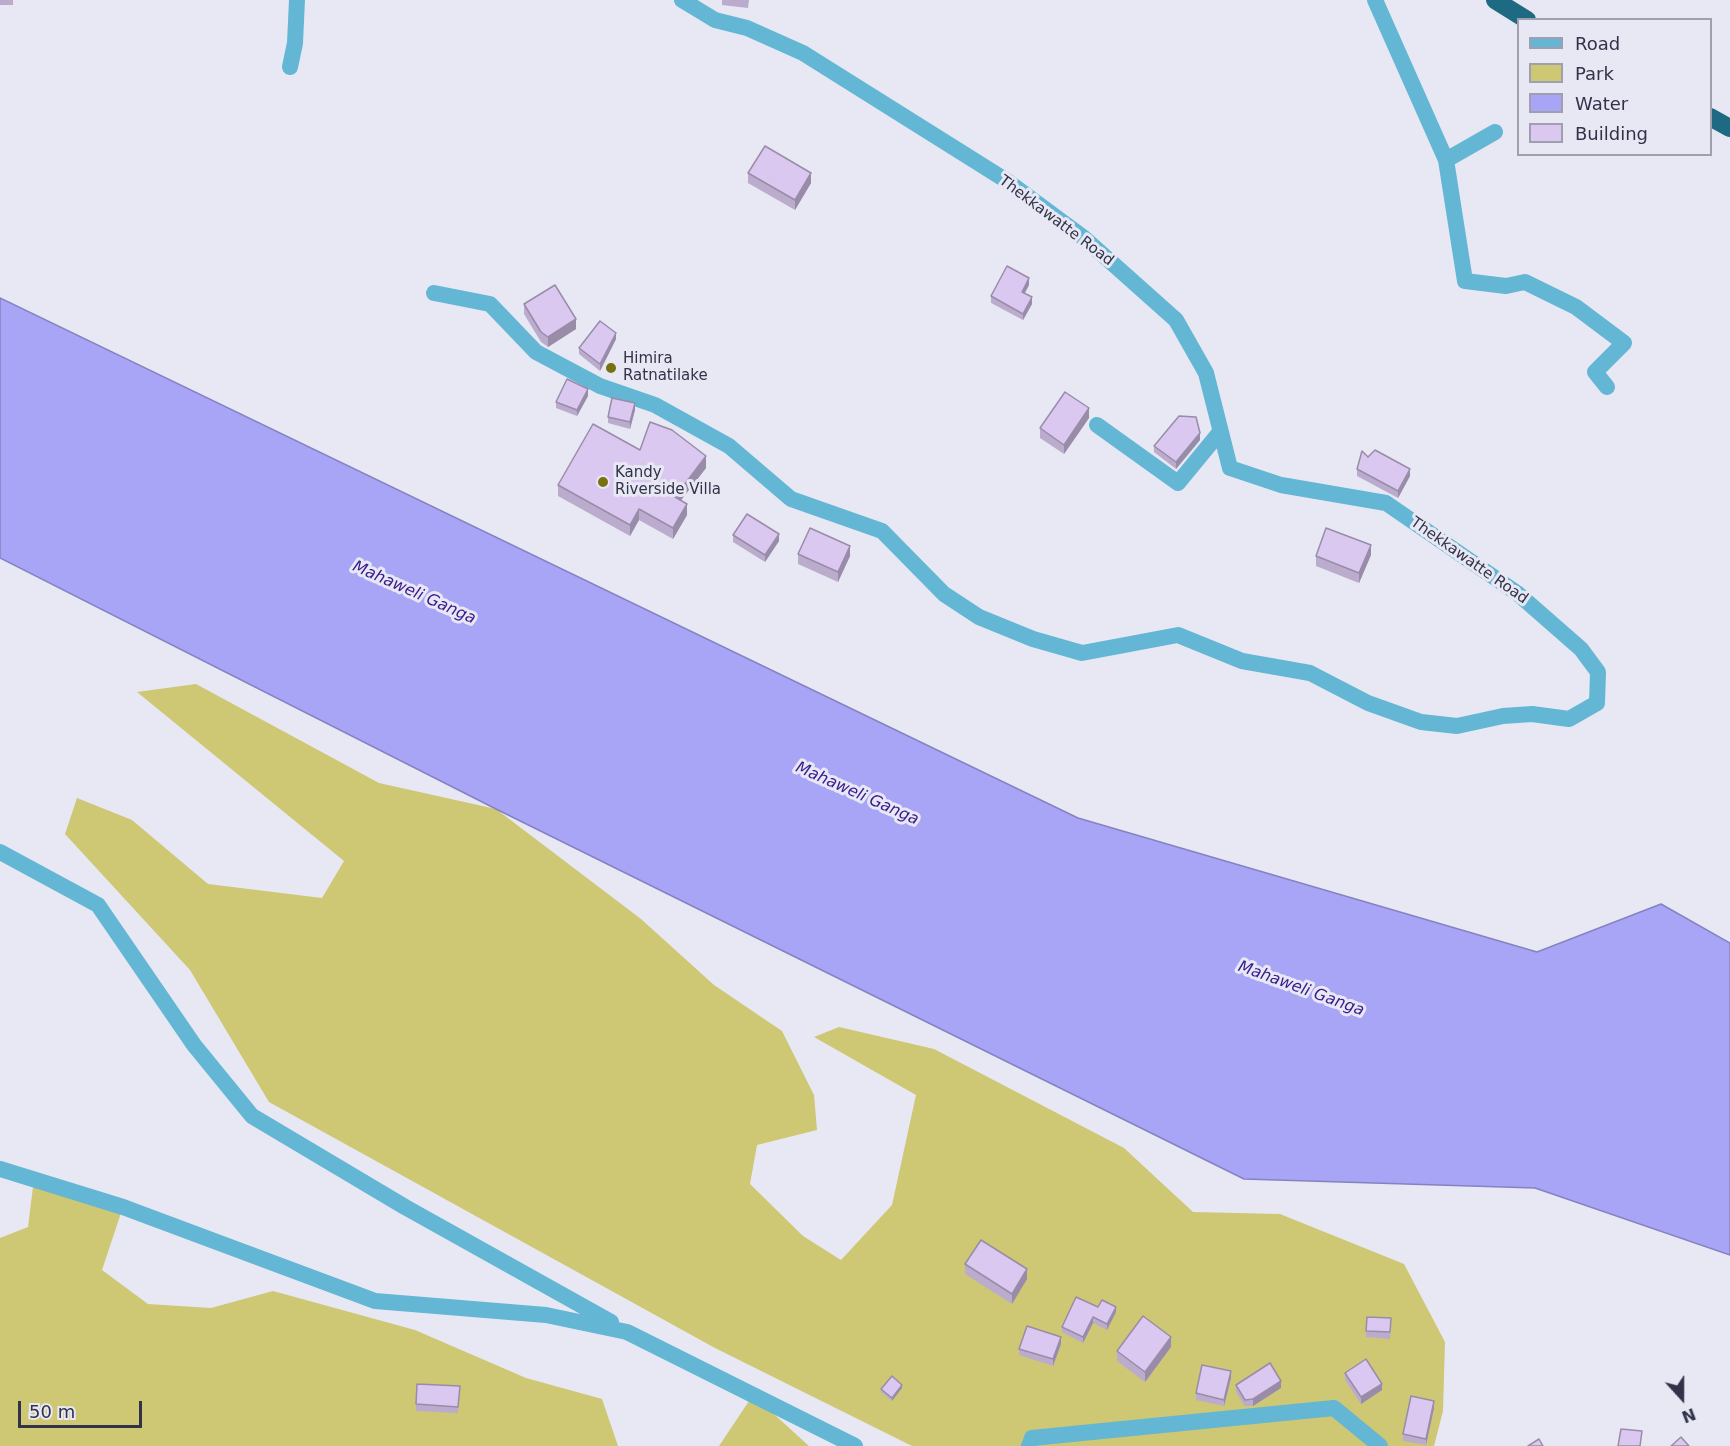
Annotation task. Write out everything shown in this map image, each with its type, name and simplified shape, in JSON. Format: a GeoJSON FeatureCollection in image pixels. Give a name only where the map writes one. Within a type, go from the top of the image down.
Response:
{"type":"FeatureCollection","features":[{"type":"Feature","properties":{"kind":"highway"},"geometry":{"type":"LineString","coordinates":[[1495,0],[1524,18]]}},
{"type":"Feature","properties":{"kind":"highway"},"geometry":{"type":"LineString","coordinates":[[1712,118],[1730,128]]}},
{"type":"Feature","properties":{"kind":"street"},"geometry":{"type":"LineString","coordinates":[[290,67],[295,43],[297,0]]}},
{"type":"Feature","properties":{"kind":"street","name":"Thekkawatte Road"},"geometry":{"type":"LineString","coordinates":[[434,293],[490,304],[536,352],[600,386],[655,405],[729,446],[791,499],[882,531],[944,594],[979,617],[1033,639],[1082,652],[1178,635],[1242,661],[1310,673],[1368,703],[1421,722],[1457,726],[1503,716],[1532,714],[1569,719],[1597,703],[1598,672],[1581,649],[1517,593],[1386,504],[1281,485],[1230,468],[1206,373],[1176,320],[1084,238],[1007,181],[803,53],[747,28],[714,20],[682,0]]}},
{"type":"Feature","properties":{"kind":"street"},"geometry":{"type":"LineString","coordinates":[[1375,0],[1446,160],[1465,281],[1506,286],[1525,282],[1576,307],[1624,343],[1595,372],[1607,387]]}},
{"type":"Feature","properties":{"kind":"street"},"geometry":{"type":"LineString","coordinates":[[1446,160],[1496,132]]}},
{"type":"Feature","properties":{"kind":"street"},"geometry":{"type":"LineString","coordinates":[[1097,425],[1178,483],[1220,432]]}},
{"type":"Feature","properties":{"kind":"street"},"geometry":{"type":"LineString","coordinates":[[0,852],[98,905],[194,1045],[252,1116],[405,1207],[627,1332],[855,1446]]}},
{"type":"Feature","properties":{"kind":"street"},"geometry":{"type":"LineString","coordinates":[[0,1169],[123,1207],[375,1301],[546,1314],[627,1332]]}},
{"type":"Feature","properties":{"kind":"street"},"geometry":{"type":"LineString","coordinates":[[1029,1446],[1032,1438],[1334,1408],[1380,1446]]}},
{"type":"Feature","properties":{"kind":"green space"},"geometry":{"type":"Polygon","coordinates":[[[196,684],[379,783],[496,809],[641,919],[714,985],[782,1031],[814,1095],[817,1130],[757,1145],[750,1184],[803,1236],[841,1260],[892,1205],[916,1095],[814,1037],[839,1027],[934,1049],[1124,1148],[1193,1212],[1280,1214],[1404,1264],[1445,1342],[1443,1411],[1434,1446],[912,1446],[715,1348],[269,1102],[190,970],[65,834],[77,798],[132,820],[208,884],[322,898],[344,861],[137,692],[196,684]]]}},
{"type":"Feature","properties":{"kind":"green space"},"geometry":{"type":"Polygon","coordinates":[[[34,1179],[123,1207],[102,1270],[148,1304],[211,1308],[273,1291],[415,1330],[526,1378],[602,1399],[618,1446],[0,1446],[0,1238],[28,1227],[34,1179]]]}},
{"type":"Feature","properties":{"kind":"green space"},"geometry":{"type":"Polygon","coordinates":[[[753,1395],[809,1446],[719,1446],[753,1395]]]}},
{"type":"Feature","properties":{"kind":"water","name":"Mahaweli Ganga"},"geometry":{"type":"Polygon","coordinates":[[[0,298],[1078,818],[1537,952],[1661,904],[1730,943],[1730,1255],[1535,1188],[1244,1179],[496,809],[0,558],[0,298]]]}},
{"type":"Feature","properties":{"kind":"building"},"geometry":{"type":"Polygon","coordinates":[[[765,146],[811,173],[795,200],[748,173],[765,146]]]}},
{"type":"Feature","properties":{"kind":"building"},"geometry":{"type":"Polygon","coordinates":[[[1007,266],[1029,278],[1022,292],[1032,297],[1023,314],[991,296],[1007,266]]]}},
{"type":"Feature","properties":{"kind":"building"},"geometry":{"type":"Polygon","coordinates":[[[555,285],[576,319],[548,337],[541,332],[524,304],[555,285]]]}},
{"type":"Feature","properties":{"kind":"building"},"geometry":{"type":"Polygon","coordinates":[[[600,321],[616,333],[600,364],[579,348],[600,321]]]}},
{"type":"Feature","properties":{"kind":"building"},"geometry":{"type":"Polygon","coordinates":[[[567,379],[588,389],[577,410],[556,402],[567,379]]]}},
{"type":"Feature","properties":{"kind":"building"},"geometry":{"type":"Polygon","coordinates":[[[1065,392],[1089,408],[1064,445],[1040,428],[1065,392]]]}},
{"type":"Feature","properties":{"kind":"building"},"geometry":{"type":"Polygon","coordinates":[[[612,398],[635,403],[630,422],[608,417],[612,398]]]}},
{"type":"Feature","properties":{"kind":"building"},"geometry":{"type":"Polygon","coordinates":[[[1179,416],[1196,417],[1200,433],[1176,462],[1154,446],[1179,416]]]}},
{"type":"Feature","properties":{"kind":"building"},"geometry":{"type":"Polygon","coordinates":[[[650,422],[672,430],[706,456],[675,497],[687,504],[673,528],[639,509],[630,525],[558,485],[593,424],[640,450],[650,422]]]}},
{"type":"Feature","properties":{"kind":"building"},"geometry":{"type":"Polygon","coordinates":[[[1375,450],[1410,469],[1398,491],[1357,469],[1362,451],[1368,457],[1375,450]]]}},
{"type":"Feature","properties":{"kind":"building"},"geometry":{"type":"Polygon","coordinates":[[[747,514],[779,534],[765,555],[733,535],[747,514]]]}},
{"type":"Feature","properties":{"kind":"building"},"geometry":{"type":"Polygon","coordinates":[[[810,528],[850,546],[838,572],[798,554],[810,528]]]}},
{"type":"Feature","properties":{"kind":"building"},"geometry":{"type":"Polygon","coordinates":[[[1326,528],[1371,545],[1359,573],[1316,556],[1326,528]]]}},
{"type":"Feature","properties":{"kind":"building"},"geometry":{"type":"Polygon","coordinates":[[[981,1240],[1027,1269],[1012,1294],[965,1264],[981,1240]]]}},
{"type":"Feature","properties":{"kind":"building"},"geometry":{"type":"Polygon","coordinates":[[[1076,1297],[1098,1307],[1102,1300],[1116,1307],[1107,1324],[1093,1317],[1083,1337],[1062,1327],[1076,1297]]]}},
{"type":"Feature","properties":{"kind":"building"},"geometry":{"type":"Polygon","coordinates":[[[1143,1316],[1171,1337],[1145,1372],[1117,1351],[1143,1316]]]}},
{"type":"Feature","properties":{"kind":"building"},"geometry":{"type":"Polygon","coordinates":[[[1367,1317],[1391,1318],[1390,1332],[1366,1331],[1367,1317]]]}},
{"type":"Feature","properties":{"kind":"building"},"geometry":{"type":"Polygon","coordinates":[[[1027,1326],[1061,1337],[1053,1359],[1019,1349],[1027,1326]]]}},
{"type":"Feature","properties":{"kind":"building"},"geometry":{"type":"Polygon","coordinates":[[[1366,1359],[1382,1384],[1361,1397],[1345,1373],[1366,1359]]]}},
{"type":"Feature","properties":{"kind":"building"},"geometry":{"type":"Polygon","coordinates":[[[1270,1363],[1281,1381],[1253,1399],[1245,1400],[1236,1385],[1270,1363]]]}},
{"type":"Feature","properties":{"kind":"building"},"geometry":{"type":"Polygon","coordinates":[[[1202,1365],[1231,1371],[1224,1400],[1196,1393],[1202,1365]]]}},
{"type":"Feature","properties":{"kind":"building"},"geometry":{"type":"Polygon","coordinates":[[[892,1376],[902,1385],[892,1398],[881,1389],[892,1376]]]}},
{"type":"Feature","properties":{"kind":"building"},"geometry":{"type":"Polygon","coordinates":[[[417,1384],[460,1386],[458,1407],[416,1404],[417,1384]]]}},
{"type":"Feature","properties":{"kind":"building"},"geometry":{"type":"Polygon","coordinates":[[[1411,1396],[1434,1401],[1426,1439],[1403,1434],[1411,1396]]]}},
{"type":"Feature","properties":{"kind":"building"},"geometry":{"type":"Polygon","coordinates":[[[1621,1429],[1642,1431],[1640,1446],[1618,1446],[1621,1429]]]}},
{"type":"Feature","properties":{"kind":"building"},"geometry":{"type":"Polygon","coordinates":[[[1681,1437],[1689,1446],[1671,1446],[1681,1437]]]}},
{"type":"Feature","properties":{"kind":"building"},"geometry":{"type":"Polygon","coordinates":[[[1539,1439],[1543,1446],[1528,1446],[1539,1439]]]}},
{"type":"Feature","properties":{"kind":"place","name":"Himira Ratnatilake"},"geometry":{"type":"Point","coordinates":[611,368]}},
{"type":"Feature","properties":{"kind":"place","name":"Kandy Riverside Villa"},"geometry":{"type":"Point","coordinates":[603,482]}}]}
